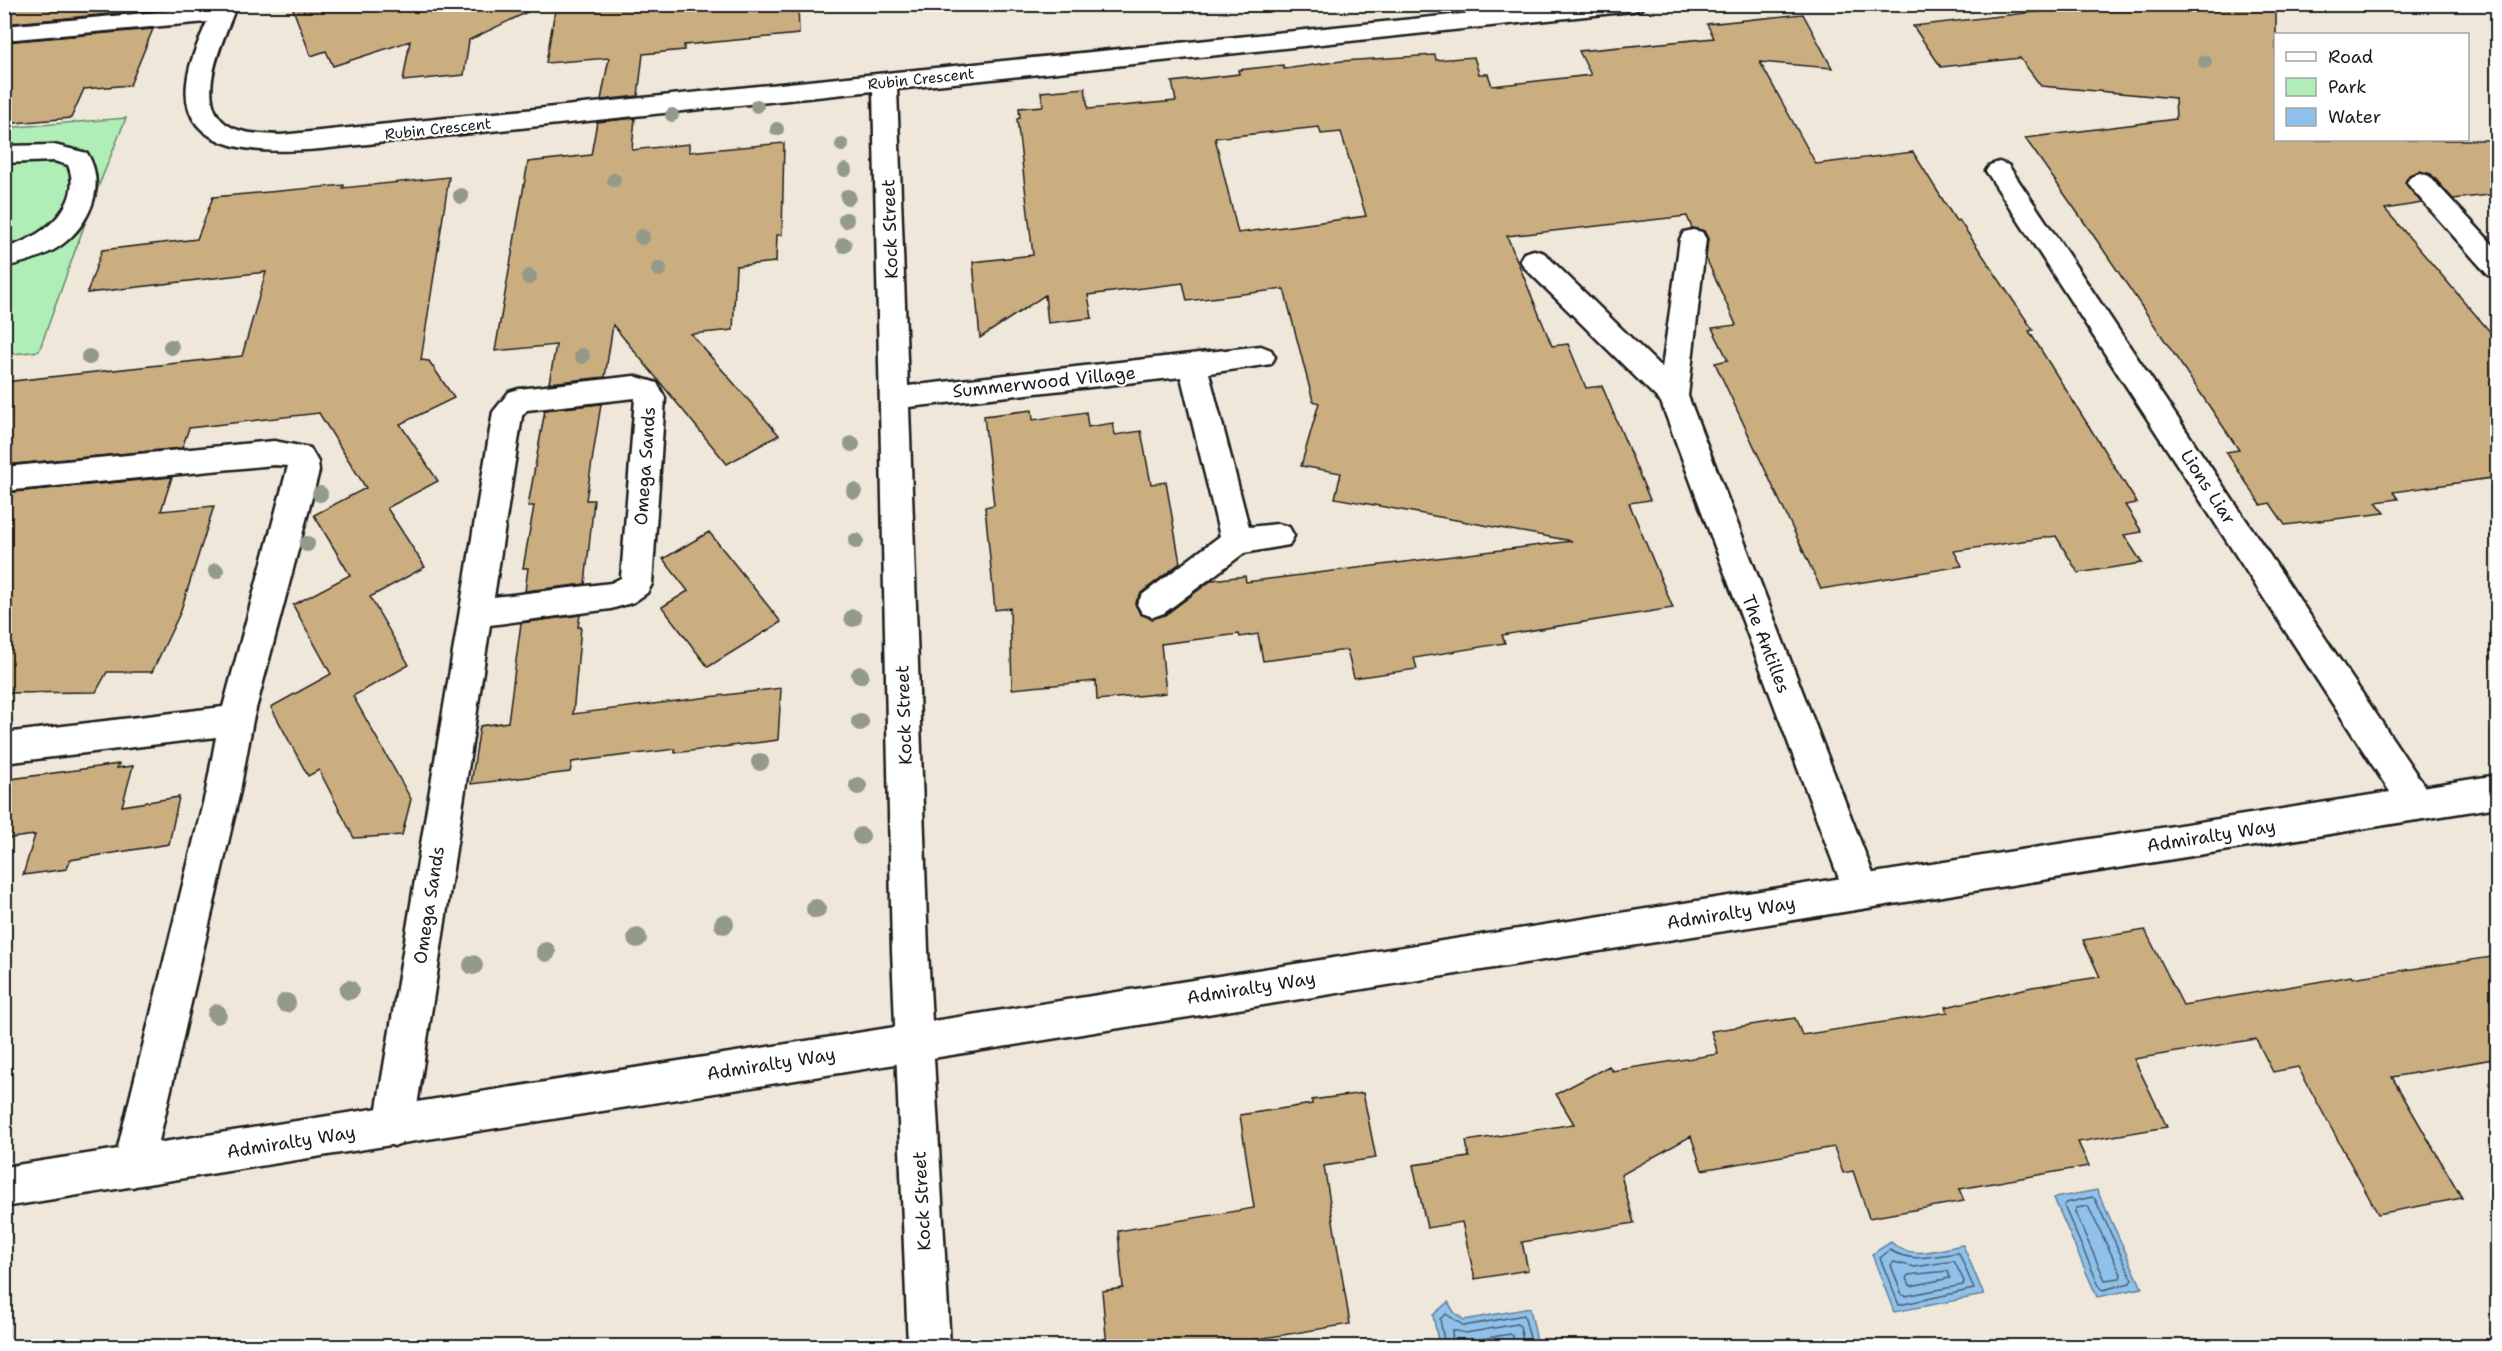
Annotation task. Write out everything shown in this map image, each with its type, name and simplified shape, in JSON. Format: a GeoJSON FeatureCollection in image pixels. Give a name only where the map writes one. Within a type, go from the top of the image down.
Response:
{"type":"FeatureCollection","features":[{"type":"Feature","properties":{"kind":"street","name":"Rubin Crescent"},"geometry":{"type":"LineString","coordinates":[[224,9],[204,58],[199,85],[202,112],[213,126],[238,140],[263,144],[290,144],[1633,4]]}},
{"type":"Feature","properties":{"kind":"street"},"geometry":{"type":"LineString","coordinates":[[4,33],[224,9]]}},
{"type":"Feature","properties":{"kind":"street","name":"Kock Street"},"geometry":{"type":"LineString","coordinates":[[885,83],[910,950],[929,1347]]}},
{"type":"Feature","properties":{"kind":"street"},"geometry":{"type":"LineString","coordinates":[[4,155],[54,153],[78,159],[84,175],[84,192],[71,220],[57,237],[37,249],[4,258]]}},
{"type":"Feature","properties":{"kind":"street","name":"Lions Liar"},"geometry":{"type":"LineString","coordinates":[[1999,171],[2417,804]]}},
{"type":"Feature","properties":{"kind":"street"},"geometry":{"type":"LineString","coordinates":[[2420,182],[2498,268]]}},
{"type":"Feature","properties":{"kind":"street","name":"The Antilles"},"geometry":{"type":"LineString","coordinates":[[1673,396],[1693,239]]}},
{"type":"Feature","properties":{"kind":"street","name":"The Antilles"},"geometry":{"type":"LineString","coordinates":[[1534,260],[1673,396],[1862,892]]}},
{"type":"Feature","properties":{"kind":"street","name":"Summerwood Village"},"geometry":{"type":"LineString","coordinates":[[895,398],[1260,357]]}},
{"type":"Feature","properties":{"kind":"street"},"geometry":{"type":"LineString","coordinates":[[1193,366],[1237,541]]}},
{"type":"Feature","properties":{"kind":"street","name":"Omega Sands"},"geometry":{"type":"LineString","coordinates":[[394,1126],[477,613],[504,422],[513,404],[519,400],[633,387],[647,391],[650,398],[636,584],[623,593],[611,596],[477,613]]}},
{"type":"Feature","properties":{"kind":"street"},"geometry":{"type":"LineString","coordinates":[[4,479],[274,453],[298,456],[303,462],[304,471],[236,720],[223,791],[133,1167]]}},
{"type":"Feature","properties":{"kind":"street"},"geometry":{"type":"LineString","coordinates":[[1153,604],[1237,541],[1278,536]]}},
{"type":"Feature","properties":{"kind":"street"},"geometry":{"type":"LineString","coordinates":[[4,748],[236,720]]}},
{"type":"Feature","properties":{"kind":"street","name":"Admiralty Way"},"geometry":{"type":"LineString","coordinates":[[4,1187],[2498,791]]}},
{"type":"Feature","properties":{"kind":"green space"},"geometry":{"type":"Polygon","coordinates":[[[126,118],[97,190],[39,351],[5,355],[5,128],[126,118]]]}},
{"type":"Feature","properties":{"kind":"water"},"geometry":{"type":"Polygon","coordinates":[[[2097,1190],[2142,1288],[2097,1297],[2054,1198],[2097,1190]]]}},
{"type":"Feature","properties":{"kind":"water"},"geometry":{"type":"Polygon","coordinates":[[[1891,1242],[1899,1248],[1916,1252],[1935,1251],[1963,1245],[1984,1295],[1894,1312],[1872,1254],[1891,1242]]]}},
{"type":"Feature","properties":{"kind":"water"},"geometry":{"type":"Polygon","coordinates":[[[1448,1302],[1454,1312],[1464,1320],[1530,1308],[1538,1346],[1439,1346],[1433,1315],[1448,1302]]]}},
{"type":"Feature","properties":{"kind":"building"},"geometry":{"type":"Polygon","coordinates":[[[4,4],[164,4],[162,9],[4,24],[4,4]]]}},
{"type":"Feature","properties":{"kind":"building"},"geometry":{"type":"Polygon","coordinates":[[[291,4],[544,4],[469,40],[464,75],[403,81],[410,41],[333,66],[326,51],[311,56],[291,4]]]}},
{"type":"Feature","properties":{"kind":"building"},"geometry":{"type":"Polygon","coordinates":[[[556,4],[798,4],[799,34],[684,45],[684,50],[643,54],[638,96],[601,100],[609,58],[546,63],[556,4]]]}},
{"type":"Feature","properties":{"kind":"building"},"geometry":{"type":"Polygon","coordinates":[[[2105,4],[2276,4],[2274,141],[2498,140],[2498,194],[2453,199],[2431,174],[2419,171],[2409,175],[2405,183],[2422,203],[2385,209],[2498,341],[2498,477],[2393,492],[2398,499],[2376,502],[2385,513],[2285,525],[2270,503],[2261,505],[2226,452],[2239,450],[2025,138],[2176,119],[2175,98],[2041,86],[2020,58],[1941,67],[1913,26],[2105,4]]]}},
{"type":"Feature","properties":{"kind":"building"},"geometry":{"type":"Polygon","coordinates":[[[1803,14],[1832,68],[1760,62],[1816,164],[1913,152],[1956,221],[1959,220],[2033,330],[2029,331],[2137,503],[2125,505],[2142,532],[2124,535],[2142,563],[2078,573],[2056,536],[1954,551],[1962,566],[1821,589],[1715,363],[1728,360],[1712,328],[1736,325],[1706,258],[1708,239],[1704,231],[1692,228],[1687,216],[1507,236],[1552,346],[1568,344],[1586,388],[1602,386],[1650,500],[1629,503],[1673,608],[1502,635],[1505,643],[1414,658],[1417,669],[1354,678],[1347,650],[1263,661],[1258,634],[1240,637],[1239,634],[1161,644],[1166,693],[1097,700],[1096,681],[1012,689],[1010,608],[995,610],[985,507],[994,505],[984,416],[1032,410],[1033,420],[1086,412],[1088,427],[1113,423],[1115,435],[1141,431],[1151,484],[1166,482],[1180,563],[1141,593],[1135,603],[1140,614],[1152,619],[1165,615],[1212,580],[1245,576],[1246,582],[1572,541],[1335,498],[1341,473],[1301,466],[1319,403],[1313,401],[1284,289],[1187,301],[1183,283],[1088,295],[1092,318],[1048,323],[1045,295],[980,338],[973,262],[1033,255],[1017,119],[1020,118],[1019,108],[1043,106],[1041,92],[1085,88],[1088,109],[1176,101],[1172,82],[1239,74],[1238,70],[1283,65],[1284,69],[1342,61],[1435,55],[1436,60],[1474,57],[1479,74],[1488,74],[1492,86],[1591,75],[1579,51],[1714,38],[1707,24],[1803,14]],[[1319,127],[1215,138],[1238,233],[1366,216],[1341,132],[1321,134],[1319,127]]]}},
{"type":"Feature","properties":{"kind":"building"},"geometry":{"type":"Polygon","coordinates":[[[153,29],[130,85],[84,89],[71,118],[4,124],[4,42],[153,29]]]}},
{"type":"Feature","properties":{"kind":"building"},"geometry":{"type":"Polygon","coordinates":[[[635,118],[632,150],[689,144],[689,152],[784,143],[782,235],[777,235],[776,262],[736,266],[733,330],[691,334],[779,435],[727,464],[613,325],[605,377],[549,383],[556,345],[495,351],[528,162],[591,155],[597,122],[635,118]]]}},
{"type":"Feature","properties":{"kind":"building"},"geometry":{"type":"Polygon","coordinates":[[[449,177],[421,360],[429,361],[454,398],[400,424],[438,481],[387,508],[425,567],[370,597],[409,665],[353,696],[411,799],[402,835],[354,838],[319,770],[308,776],[271,707],[331,674],[293,605],[350,575],[314,515],[366,488],[319,413],[189,428],[182,448],[4,465],[4,382],[242,356],[266,272],[87,293],[102,250],[197,239],[213,197],[344,185],[343,188],[449,177]]]}},
{"type":"Feature","properties":{"kind":"building"},"geometry":{"type":"Polygon","coordinates":[[[601,404],[586,500],[594,500],[585,584],[525,591],[528,568],[523,568],[534,506],[528,506],[545,410],[601,404]]]}},
{"type":"Feature","properties":{"kind":"building"},"geometry":{"type":"Polygon","coordinates":[[[172,477],[161,511],[214,506],[180,613],[152,672],[107,672],[96,692],[4,693],[4,493],[172,477]]]}},
{"type":"Feature","properties":{"kind":"building"},"geometry":{"type":"Polygon","coordinates":[[[709,532],[781,622],[708,667],[662,607],[688,591],[663,559],[709,532]]]}},
{"type":"Feature","properties":{"kind":"building"},"geometry":{"type":"Polygon","coordinates":[[[580,615],[578,627],[581,627],[573,714],[781,688],[778,740],[675,753],[675,749],[572,762],[570,772],[471,784],[480,726],[508,722],[521,623],[580,615]]]}},
{"type":"Feature","properties":{"kind":"building"},"geometry":{"type":"Polygon","coordinates":[[[119,764],[117,768],[133,766],[122,806],[179,797],[169,844],[70,860],[67,869],[23,875],[35,835],[4,839],[4,780],[119,764]]]}},
{"type":"Feature","properties":{"kind":"building"},"geometry":{"type":"Polygon","coordinates":[[[2145,930],[2183,1005],[2351,976],[2352,978],[2498,956],[2498,1058],[2392,1077],[2462,1198],[2378,1214],[2298,1067],[2273,1072],[2256,1039],[2134,1059],[2167,1127],[2078,1142],[2089,1166],[1959,1189],[1964,1201],[1869,1218],[1853,1171],[1843,1173],[1834,1147],[1702,1170],[1691,1136],[1621,1175],[1634,1223],[1522,1242],[1528,1270],[1475,1279],[1462,1222],[1427,1228],[1413,1165],[1469,1157],[1466,1141],[1574,1124],[1556,1094],[1609,1066],[1612,1071],[1718,1054],[1711,1031],[1795,1018],[1802,1035],[1948,1012],[1946,1007],[2032,987],[2100,977],[2083,940],[2145,930]]]}},
{"type":"Feature","properties":{"kind":"building"},"geometry":{"type":"Polygon","coordinates":[[[1363,1093],[1376,1158],[1324,1166],[1350,1324],[1209,1347],[1107,1347],[1102,1291],[1123,1288],[1118,1231],[1254,1208],[1240,1115],[1312,1104],[1312,1100],[1363,1093]]]}}]}
